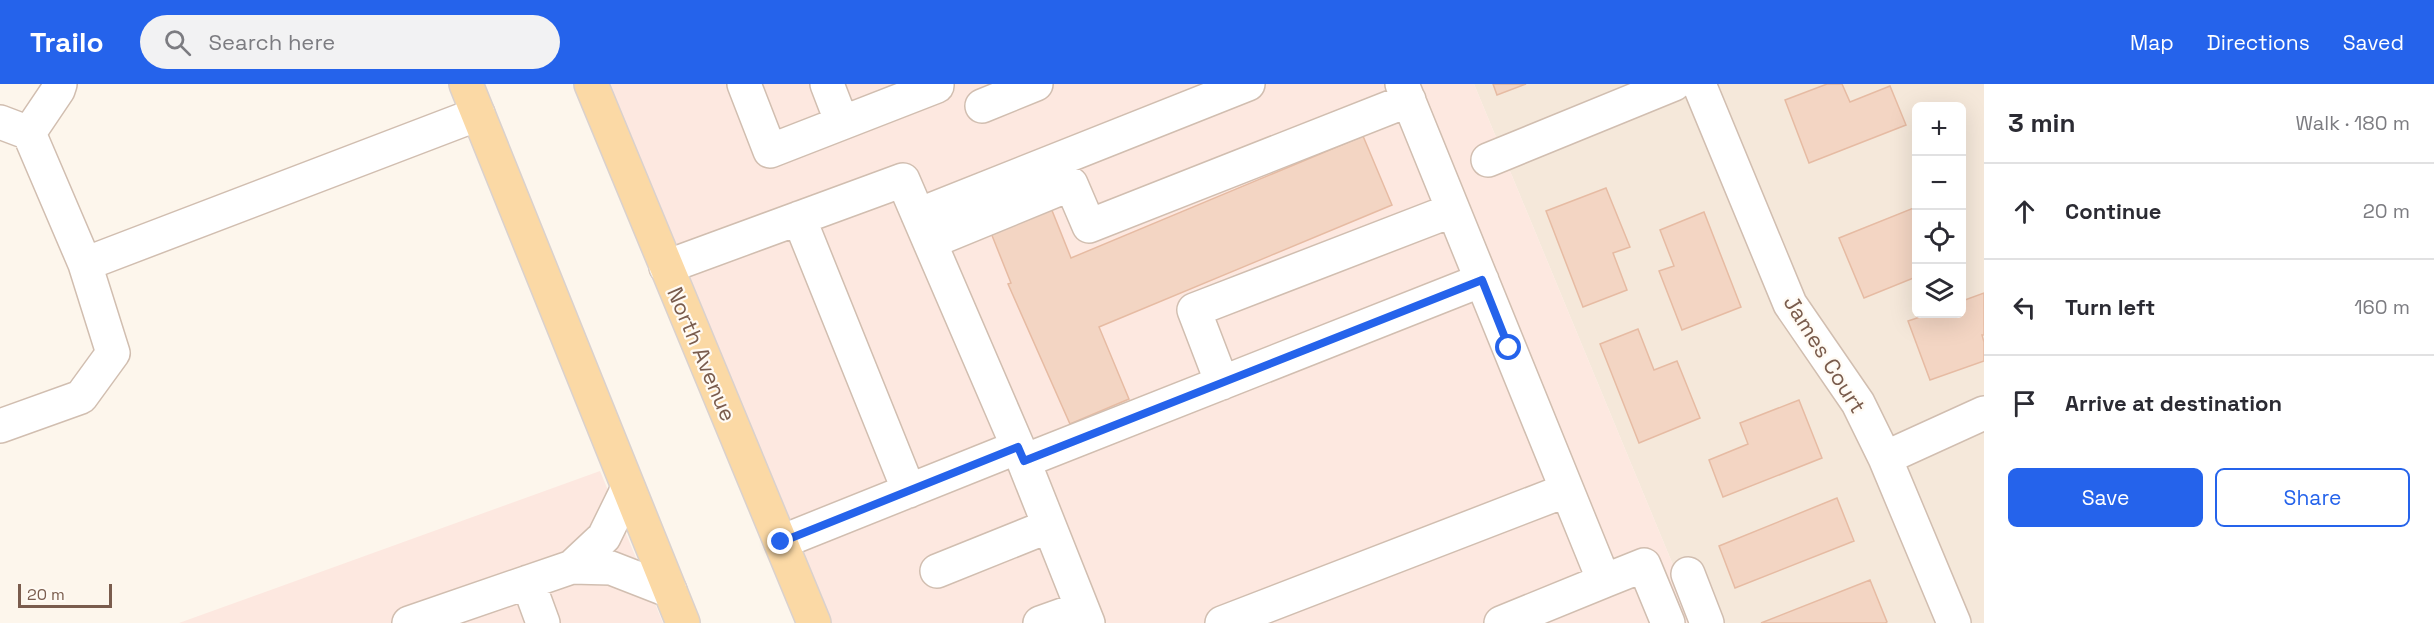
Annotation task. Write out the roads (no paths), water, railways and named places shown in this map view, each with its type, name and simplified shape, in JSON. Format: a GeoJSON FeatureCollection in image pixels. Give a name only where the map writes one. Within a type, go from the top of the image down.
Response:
{"type":"FeatureCollection","features":[{"type":"Feature","properties":{"kind":"main road","name":"North Avenue"},"geometry":{"type":"LineString","coordinates":[[591,84],[814,623]]}},
{"type":"Feature","properties":{"kind":"main road"},"geometry":{"type":"LineString","coordinates":[[472,99],[682,623]]}},
{"type":"Feature","properties":{"kind":"street"},"geometry":{"type":"LineString","coordinates":[[0,426],[81,397],[113,353],[85,264],[15,128],[58,90],[60,84]]}},
{"type":"Feature","properties":{"kind":"street"},"geometry":{"type":"LineString","coordinates":[[744,84],[770,151],[937,86],[936,84]]}},
{"type":"Feature","properties":{"kind":"street"},"geometry":{"type":"LineString","coordinates":[[827,84],[842,123]]}},
{"type":"Feature","properties":{"kind":"street"},"geometry":{"type":"LineString","coordinates":[[982,106],[1036,84]]}},
{"type":"Feature","properties":{"kind":"street"},"geometry":{"type":"LineString","coordinates":[[924,228],[1248,84]]}},
{"type":"Feature","properties":{"kind":"street"},"geometry":{"type":"LineString","coordinates":[[1488,160],[1674,84]]}},
{"type":"Feature","properties":{"kind":"street","name":"James Court"},"geometry":{"type":"LineString","coordinates":[[1699,84],[1790,304],[1858,403],[1885,458],[1954,623]]}},
{"type":"Feature","properties":{"kind":"street"},"geometry":{"type":"LineString","coordinates":[[924,228],[1071,184],[1089,225],[1406,92],[1604,581]]}},
{"type":"Feature","properties":{"kind":"street"},"geometry":{"type":"LineString","coordinates":[[85,264],[472,99]]}},
{"type":"Feature","properties":{"kind":"street"},"geometry":{"type":"LineString","coordinates":[[666,267],[903,180],[1021,454],[1085,615],[1040,623]]}},
{"type":"Feature","properties":{"kind":"street"},"geometry":{"type":"LineString","coordinates":[[1222,383],[1194,310],[1454,210]]}},
{"type":"Feature","properties":{"kind":"street"},"geometry":{"type":"LineString","coordinates":[[798,218],[909,491]]}},
{"type":"Feature","properties":{"kind":"street"},"geometry":{"type":"LineString","coordinates":[[781,542],[909,491],[1222,383],[1482,280]]}},
{"type":"Feature","properties":{"kind":"street"},"geometry":{"type":"LineString","coordinates":[[1885,458],[1984,413]]}},
{"type":"Feature","properties":{"kind":"street"},"geometry":{"type":"LineString","coordinates":[[572,567],[604,537],[628,488]]}},
{"type":"Feature","properties":{"kind":"street"},"geometry":{"type":"LineString","coordinates":[[1222,623],[1567,490]]}},
{"type":"Feature","properties":{"kind":"street"},"geometry":{"type":"LineString","coordinates":[[937,572],[1049,526]]}},
{"type":"Feature","properties":{"kind":"street"},"geometry":{"type":"LineString","coordinates":[[1502,623],[1644,565],[1668,623]]}},
{"type":"Feature","properties":{"kind":"street"},"geometry":{"type":"LineString","coordinates":[[409,623],[572,567],[611,568],[670,591]]}},
{"type":"Feature","properties":{"kind":"street"},"geometry":{"type":"LineString","coordinates":[[1688,574],[1707,623]]}},
{"type":"Feature","properties":{"kind":"street"},"geometry":{"type":"LineString","coordinates":[[528,582],[543,623]]}}]}
